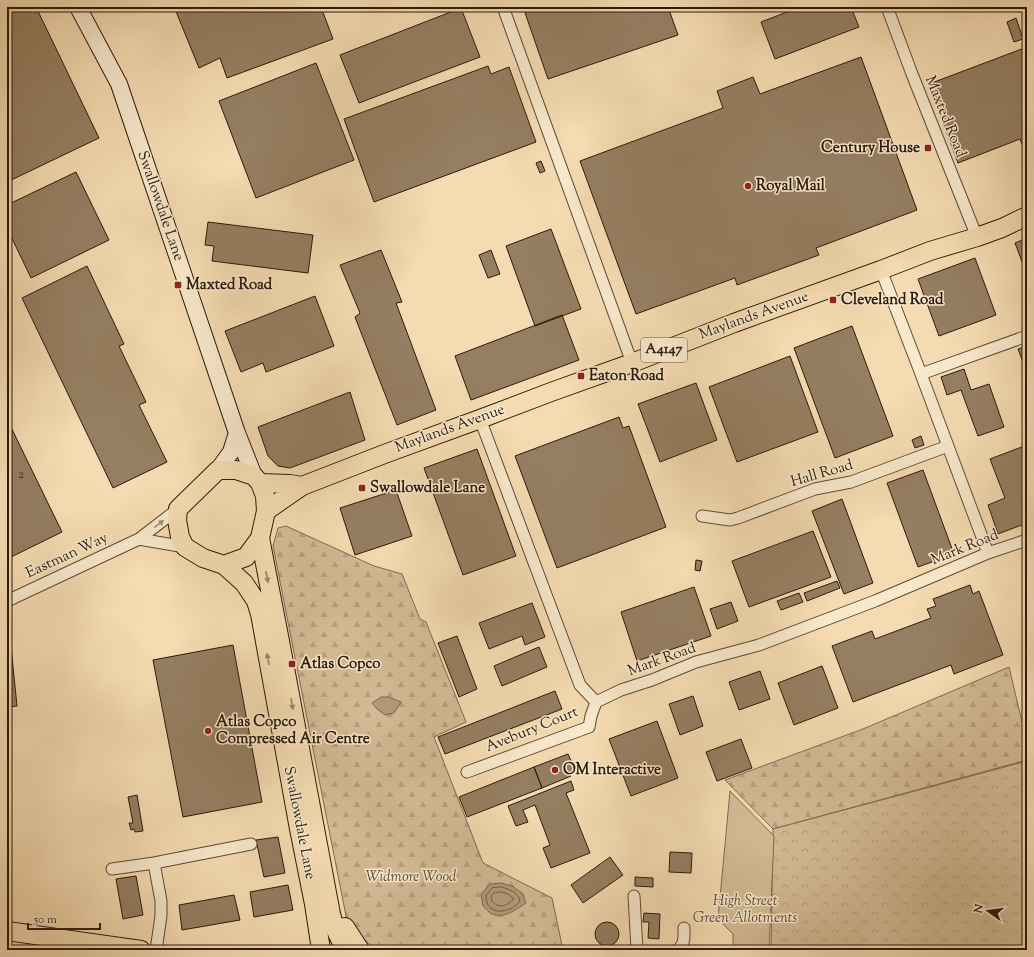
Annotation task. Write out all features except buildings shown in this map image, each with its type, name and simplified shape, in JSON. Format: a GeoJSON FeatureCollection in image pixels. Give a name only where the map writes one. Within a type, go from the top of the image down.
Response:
{"type":"FeatureCollection","features":[{"type":"Feature","properties":{"kind":"main road","name":"Maylands Avenue"},"geometry":{"type":"LineString","coordinates":[[266,511],[302,486],[392,450],[632,363],[930,251],[1002,228],[1027,216]]}},
{"type":"Feature","properties":{"kind":"main road"},"geometry":{"type":"LineString","coordinates":[[218,470],[236,470],[257,480],[265,496],[266,511],[260,538],[246,557],[224,565],[203,558],[185,547],[180,537],[177,520],[178,509],[218,470]]}},
{"type":"Feature","properties":{"kind":"main road","name":"Maylands Avenue"},"geometry":{"type":"LineString","coordinates":[[257,480],[302,486]]}},
{"type":"Feature","properties":{"kind":"main road","name":"Swallowdale Lane"},"geometry":{"type":"LineString","coordinates":[[260,538],[332,920],[346,950]]}},
{"type":"Feature","properties":{"kind":"main road","name":"Swallowdale Lane"},"geometry":{"type":"LineString","coordinates":[[224,565],[244,583],[256,601],[260,614],[314,904],[316,924],[311,949]]}},
{"type":"Feature","properties":{"kind":"main road","name":"Swallowdale Lane"},"geometry":{"type":"LineString","coordinates":[[316,830],[341,917],[360,950]]}},
{"type":"Feature","properties":{"kind":"main road"},"geometry":{"type":"LineString","coordinates":[[7,931],[141,950]]}},
{"type":"Feature","properties":{"kind":"street","name":"Swallowdale Lane"},"geometry":{"type":"LineString","coordinates":[[78,7],[120,84],[237,433],[257,480]]}},
{"type":"Feature","properties":{"kind":"street"},"geometry":{"type":"LineString","coordinates":[[503,7],[632,363]]}},
{"type":"Feature","properties":{"kind":"street","name":"Maxted Road"},"geometry":{"type":"LineString","coordinates":[[887,7],[977,237]]}},
{"type":"Feature","properties":{"kind":"street"},"geometry":{"type":"LineString","coordinates":[[881,270],[922,374],[988,553]]}},
{"type":"Feature","properties":{"kind":"street"},"geometry":{"type":"LineString","coordinates":[[922,374],[1027,336]]}},
{"type":"Feature","properties":{"kind":"street"},"geometry":{"type":"LineString","coordinates":[[480,419],[580,685],[596,702]]}},
{"type":"Feature","properties":{"kind":"street"},"geometry":{"type":"LineString","coordinates":[[218,470],[231,452],[237,433]]}},
{"type":"Feature","properties":{"kind":"street","name":"Hall Road"},"geometry":{"type":"LineString","coordinates":[[702,516],[730,520],[738,518],[815,489],[852,482],[948,446]]}},
{"type":"Feature","properties":{"kind":"street","name":"Eastman Way"},"geometry":{"type":"LineString","coordinates":[[7,601],[139,539],[178,509]]}},
{"type":"Feature","properties":{"kind":"street"},"geometry":{"type":"LineString","coordinates":[[139,539],[185,547]]}},
{"type":"Feature","properties":{"kind":"street","name":"Mark Road"},"geometry":{"type":"LineString","coordinates":[[596,702],[621,690],[652,680],[696,662],[759,645],[819,623],[876,601],[988,553],[1027,540]]}},
{"type":"Feature","properties":{"kind":"street","name":"Avebury Court"},"geometry":{"type":"LineString","coordinates":[[466,772],[589,727],[596,702]]}},
{"type":"Feature","properties":{"kind":"street"},"geometry":{"type":"LineString","coordinates":[[112,869],[154,863],[251,844]]}},
{"type":"Feature","properties":{"kind":"street"},"geometry":{"type":"LineString","coordinates":[[154,863],[161,901],[161,916],[156,950]]}},
{"type":"Feature","properties":{"kind":"street"},"geometry":{"type":"LineString","coordinates":[[634,896],[637,950]]}},
{"type":"Feature","properties":{"kind":"street"},"geometry":{"type":"LineString","coordinates":[[678,950],[683,945],[684,928]]}},
{"type":"Feature","properties":{"kind":"green space","name":"Widmore Wood"},"geometry":{"type":"Polygon","coordinates":[[[286,526],[374,566],[402,574],[420,619],[426,622],[466,722],[434,737],[483,863],[552,898],[563,950],[377,950],[348,926],[273,546],[278,528],[286,526]]]}},
{"type":"Feature","properties":{"kind":"green space"},"geometry":{"type":"Polygon","coordinates":[[[1009,667],[1027,743],[1027,760],[773,829],[725,780],[863,729],[1009,667]]]}},
{"type":"Feature","properties":{"kind":"green space"},"geometry":{"type":"Polygon","coordinates":[[[1027,761],[1027,950],[771,950],[773,829],[1027,761]]]}},
{"type":"Feature","properties":{"kind":"green space","name":"High Street Green Allotments"},"geometry":{"type":"Polygon","coordinates":[[[730,791],[774,836],[769,950],[733,950],[733,934],[718,919],[730,791]]]}},
{"type":"Feature","properties":{"kind":"water"},"geometry":{"type":"Polygon","coordinates":[[[381,697],[389,697],[401,702],[394,713],[385,715],[372,703],[381,697]]]}},
{"type":"Feature","properties":{"kind":"water"},"geometry":{"type":"Polygon","coordinates":[[[501,883],[512,886],[522,893],[526,903],[504,915],[495,915],[490,913],[483,906],[481,894],[490,884],[501,883]]]}},
{"type":"Feature","properties":{"kind":"place","name":"Century House"},"geometry":{"type":"Point","coordinates":[928,148]}},
{"type":"Feature","properties":{"kind":"place","name":"Royal Mail"},"geometry":{"type":"Point","coordinates":[748,186]}},
{"type":"Feature","properties":{"kind":"place","name":"Maxted Road"},"geometry":{"type":"Point","coordinates":[178,285]}},
{"type":"Feature","properties":{"kind":"place","name":"Cleveland Road"},"geometry":{"type":"Point","coordinates":[833,300]}},
{"type":"Feature","properties":{"kind":"place","name":"Eaton Road"},"geometry":{"type":"Point","coordinates":[581,376]}},
{"type":"Feature","properties":{"kind":"place","name":"Swallowdale Lane"},"geometry":{"type":"Point","coordinates":[362,488]}},
{"type":"Feature","properties":{"kind":"place","name":"Atlas Copco"},"geometry":{"type":"Point","coordinates":[292,664]}},
{"type":"Feature","properties":{"kind":"place","name":"Atlas Copco Compressed Air Centre"},"geometry":{"type":"Point","coordinates":[208,731]}},
{"type":"Feature","properties":{"kind":"place","name":"OM Interactive"},"geometry":{"type":"Point","coordinates":[555,770]}}]}
